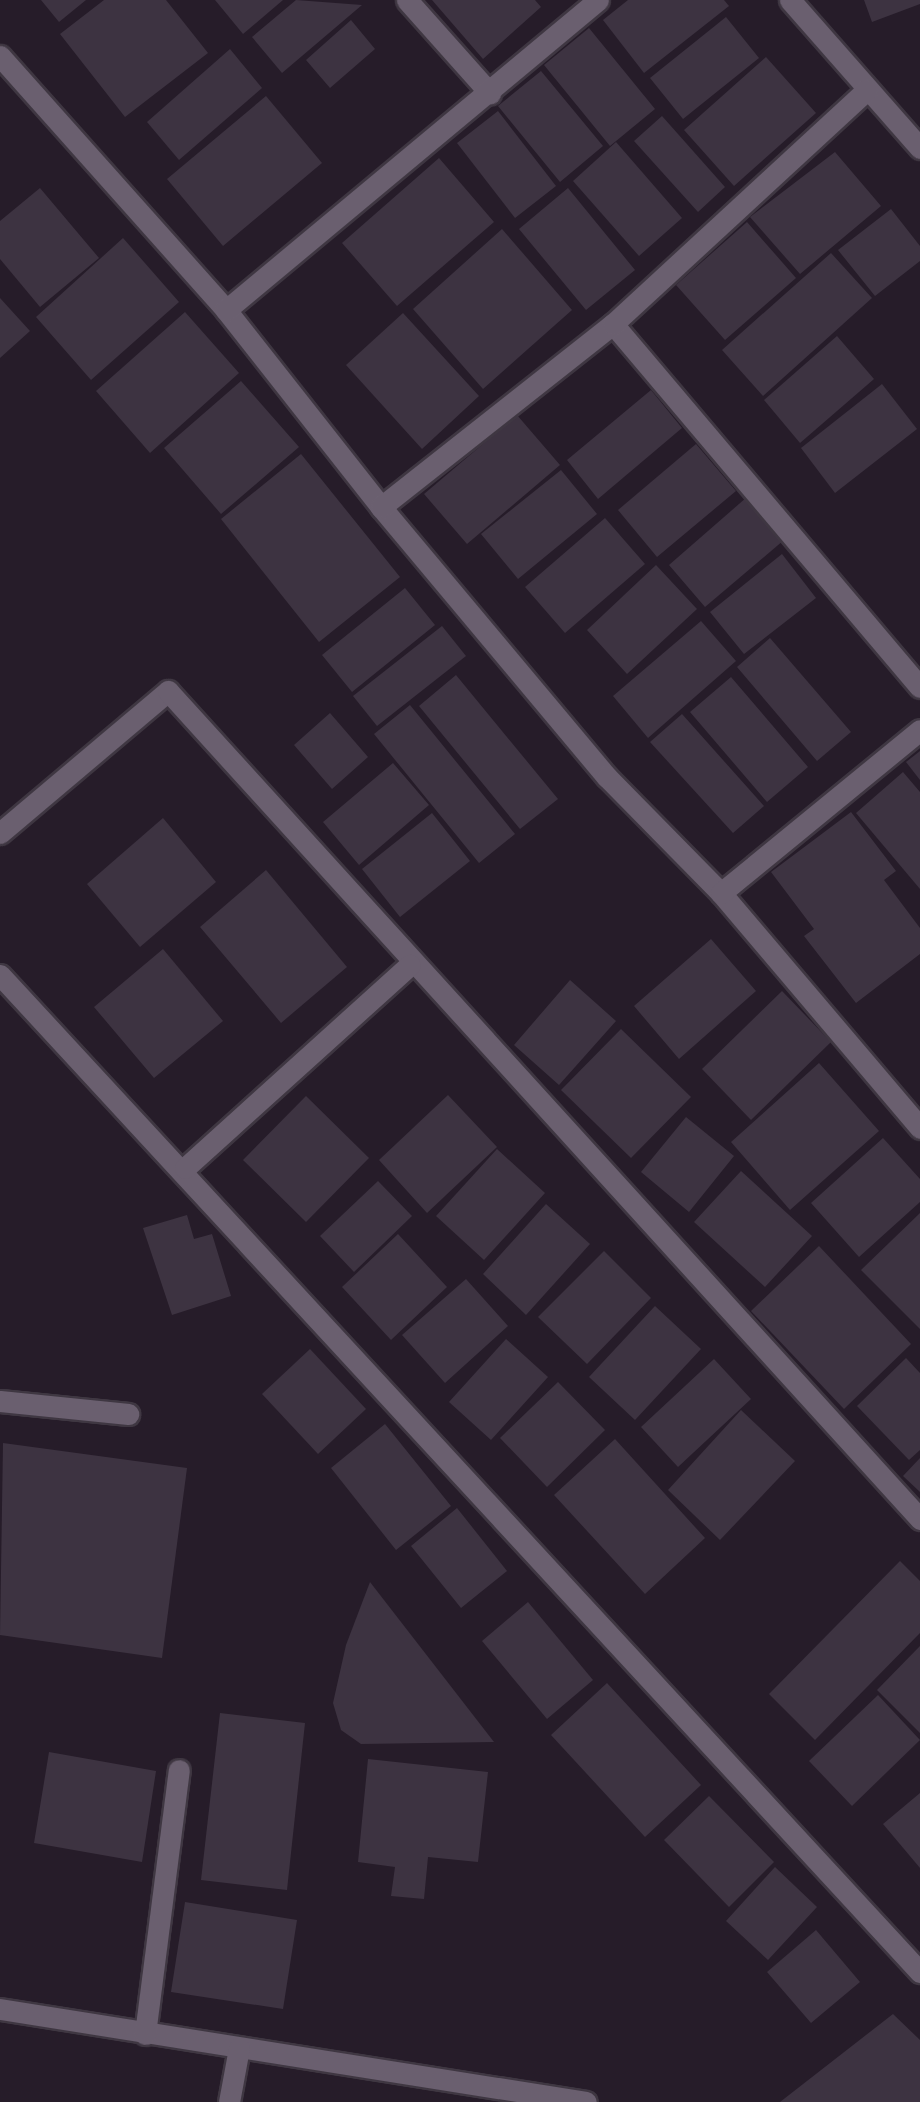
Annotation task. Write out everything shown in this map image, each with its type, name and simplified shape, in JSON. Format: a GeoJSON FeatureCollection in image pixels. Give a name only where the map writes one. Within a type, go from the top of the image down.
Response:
{"type":"FeatureCollection","features":[{"type":"Feature","properties":{"kind":"street"},"geometry":{"type":"LineString","coordinates":[[408,0],[490,93]]}},
{"type":"Feature","properties":{"kind":"street"},"geometry":{"type":"LineString","coordinates":[[226,310],[490,93],[598,0]]}},
{"type":"Feature","properties":{"kind":"street"},"geometry":{"type":"LineString","coordinates":[[790,0],[920,148]]}},
{"type":"Feature","properties":{"kind":"street"},"geometry":{"type":"LineString","coordinates":[[0,56],[226,310],[381,507],[607,777],[721,893],[918,1122]]}},
{"type":"Feature","properties":{"kind":"street"},"geometry":{"type":"LineString","coordinates":[[381,507],[613,324],[867,90]]}},
{"type":"Feature","properties":{"kind":"street"},"geometry":{"type":"LineString","coordinates":[[613,324],[920,687]]}},
{"type":"Feature","properties":{"kind":"street"},"geometry":{"type":"LineString","coordinates":[[0,834],[168,691],[410,965],[920,1520]]}},
{"type":"Feature","properties":{"kind":"street"},"geometry":{"type":"LineString","coordinates":[[721,893],[920,730]]}},
{"type":"Feature","properties":{"kind":"street"},"geometry":{"type":"LineString","coordinates":[[185,1168],[410,965]]}},
{"type":"Feature","properties":{"kind":"street"},"geometry":{"type":"LineString","coordinates":[[0,975],[185,1168],[920,1972]]}},
{"type":"Feature","properties":{"kind":"street"},"geometry":{"type":"LineString","coordinates":[[0,1401],[128,1414]]}},
{"type":"Feature","properties":{"kind":"street"},"geometry":{"type":"LineString","coordinates":[[145,2034],[179,1770]]}},
{"type":"Feature","properties":{"kind":"street"},"geometry":{"type":"LineString","coordinates":[[0,2009],[586,2102]]}},
{"type":"Feature","properties":{"kind":"street"},"geometry":{"type":"LineString","coordinates":[[229,2102],[239,2048]]}},
{"type":"Feature","properties":{"kind":"building"},"geometry":{"type":"Polygon","coordinates":[[[41,0],[86,0],[59,22],[41,0]]]}},
{"type":"Feature","properties":{"kind":"building"},"geometry":{"type":"Polygon","coordinates":[[[104,0],[166,0],[208,53],[125,117],[60,34],[104,0]]]}},
{"type":"Feature","properties":{"kind":"building"},"geometry":{"type":"Polygon","coordinates":[[[215,0],[283,0],[243,34],[215,0]]]}},
{"type":"Feature","properties":{"kind":"building"},"geometry":{"type":"Polygon","coordinates":[[[296,0],[362,5],[282,73],[252,37],[296,0]]]}},
{"type":"Feature","properties":{"kind":"building"},"geometry":{"type":"Polygon","coordinates":[[[432,0],[535,0],[541,7],[483,59],[432,0]]]}},
{"type":"Feature","properties":{"kind":"building"},"geometry":{"type":"Polygon","coordinates":[[[628,0],[724,0],[729,6],[644,73],[603,20],[628,0]]]}},
{"type":"Feature","properties":{"kind":"building"},"geometry":{"type":"Polygon","coordinates":[[[864,0],[920,0],[920,4],[872,22],[864,0]]]}},
{"type":"Feature","properties":{"kind":"building"},"geometry":{"type":"Polygon","coordinates":[[[726,17],[759,58],[683,119],[650,78],[726,17]]]}},
{"type":"Feature","properties":{"kind":"building"},"geometry":{"type":"Polygon","coordinates":[[[351,20],[375,49],[330,88],[306,60],[351,20]]]}},
{"type":"Feature","properties":{"kind":"building"},"geometry":{"type":"Polygon","coordinates":[[[589,28],[655,109],[610,146],[544,65],[589,28]]]}},
{"type":"Feature","properties":{"kind":"building"},"geometry":{"type":"Polygon","coordinates":[[[230,49],[262,88],[179,160],[147,122],[230,49]]]}},
{"type":"Feature","properties":{"kind":"building"},"geometry":{"type":"Polygon","coordinates":[[[766,57],[816,113],[734,186],[684,130],[766,57]]]}},
{"type":"Feature","properties":{"kind":"building"},"geometry":{"type":"Polygon","coordinates":[[[541,71],[603,146],[560,182],[498,106],[541,71]]]}},
{"type":"Feature","properties":{"kind":"building"},"geometry":{"type":"Polygon","coordinates":[[[266,96],[322,163],[223,246],[167,179],[266,96]]]}},
{"type":"Feature","properties":{"kind":"building"},"geometry":{"type":"Polygon","coordinates":[[[498,111],[556,186],[515,218],[457,143],[498,111]]]}},
{"type":"Feature","properties":{"kind":"building"},"geometry":{"type":"Polygon","coordinates":[[[662,116],[725,187],[698,212],[634,141],[662,116]]]}},
{"type":"Feature","properties":{"kind":"building"},"geometry":{"type":"Polygon","coordinates":[[[616,142],[682,218],[639,256],[573,181],[616,142]]]}},
{"type":"Feature","properties":{"kind":"building"},"geometry":{"type":"Polygon","coordinates":[[[835,152],[881,206],[800,274],[750,217],[835,152]]]}},
{"type":"Feature","properties":{"kind":"building"},"geometry":{"type":"Polygon","coordinates":[[[439,158],[494,222],[397,306],[342,243],[439,158]]]}},
{"type":"Feature","properties":{"kind":"building"},"geometry":{"type":"Polygon","coordinates":[[[40,188],[99,258],[40,307],[0,259],[0,221],[40,188]]]}},
{"type":"Feature","properties":{"kind":"building"},"geometry":{"type":"Polygon","coordinates":[[[568,188],[635,270],[586,310],[519,229],[568,188]]]}},
{"type":"Feature","properties":{"kind":"building"},"geometry":{"type":"Polygon","coordinates":[[[891,209],[920,246],[920,261],[875,296],[838,250],[891,209]]]}},
{"type":"Feature","properties":{"kind":"building"},"geometry":{"type":"Polygon","coordinates":[[[747,222],[796,278],[725,340],[676,285],[747,222]]]}},
{"type":"Feature","properties":{"kind":"building"},"geometry":{"type":"Polygon","coordinates":[[[502,229],[572,310],[483,389],[413,309],[502,229]]]}},
{"type":"Feature","properties":{"kind":"building"},"geometry":{"type":"Polygon","coordinates":[[[123,238],[179,302],[91,380],[36,317],[123,238]]]}},
{"type":"Feature","properties":{"kind":"building"},"geometry":{"type":"Polygon","coordinates":[[[831,253],[872,298],[763,396],[722,350],[831,253]]]}},
{"type":"Feature","properties":{"kind":"building"},"geometry":{"type":"Polygon","coordinates":[[[0,298],[30,331],[0,358],[0,298]]]}},
{"type":"Feature","properties":{"kind":"building"},"geometry":{"type":"Polygon","coordinates":[[[185,312],[239,373],[150,453],[96,391],[185,312]]]}},
{"type":"Feature","properties":{"kind":"building"},"geometry":{"type":"Polygon","coordinates":[[[403,313],[479,396],[422,449],[346,365],[403,313]]]}},
{"type":"Feature","properties":{"kind":"building"},"geometry":{"type":"Polygon","coordinates":[[[837,336],[874,379],[800,443],[764,400],[837,336]]]}},
{"type":"Feature","properties":{"kind":"building"},"geometry":{"type":"Polygon","coordinates":[[[241,381],[299,447],[221,514],[164,448],[241,381]]]}},
{"type":"Feature","properties":{"kind":"building"},"geometry":{"type":"Polygon","coordinates":[[[882,384],[917,429],[835,493],[801,448],[882,384]]]}},
{"type":"Feature","properties":{"kind":"building"},"geometry":{"type":"Polygon","coordinates":[[[651,390],[682,428],[598,499],[567,460],[651,390]]]}},
{"type":"Feature","properties":{"kind":"building"},"geometry":{"type":"Polygon","coordinates":[[[517,415],[560,465],[467,544],[424,494],[517,415]]]}},
{"type":"Feature","properties":{"kind":"building"},"geometry":{"type":"Polygon","coordinates":[[[696,444],[736,491],[657,557],[618,510],[696,444]]]}},
{"type":"Feature","properties":{"kind":"building"},"geometry":{"type":"Polygon","coordinates":[[[301,454],[400,577],[319,642],[221,519],[301,454]]]}},
{"type":"Feature","properties":{"kind":"building"},"geometry":{"type":"Polygon","coordinates":[[[561,470],[597,514],[518,579],[481,534],[561,470]]]}},
{"type":"Feature","properties":{"kind":"building"},"geometry":{"type":"Polygon","coordinates":[[[747,497],[784,540],[705,607],[669,565],[747,497]]]}},
{"type":"Feature","properties":{"kind":"building"},"geometry":{"type":"Polygon","coordinates":[[[605,518],[645,564],[565,633],[525,587],[605,518]]]}},
{"type":"Feature","properties":{"kind":"building"},"geometry":{"type":"Polygon","coordinates":[[[782,554],[816,598],[744,654],[710,612],[782,554]]]}},
{"type":"Feature","properties":{"kind":"building"},"geometry":{"type":"Polygon","coordinates":[[[656,565],[697,609],[627,674],[587,630],[656,565]]]}},
{"type":"Feature","properties":{"kind":"building"},"geometry":{"type":"Polygon","coordinates":[[[405,588],[435,625],[352,692],[322,655],[405,588]]]}},
{"type":"Feature","properties":{"kind":"building"},"geometry":{"type":"Polygon","coordinates":[[[701,621],[736,661],[648,738],[613,696],[701,621]]]}},
{"type":"Feature","properties":{"kind":"building"},"geometry":{"type":"Polygon","coordinates":[[[442,626],[466,656],[377,726],[353,696],[442,626]]]}},
{"type":"Feature","properties":{"kind":"building"},"geometry":{"type":"Polygon","coordinates":[[[770,638],[851,732],[817,761],[737,667],[770,638]]]}},
{"type":"Feature","properties":{"kind":"building"},"geometry":{"type":"Polygon","coordinates":[[[456,675],[558,799],[520,829],[419,706],[456,675]]]}},
{"type":"Feature","properties":{"kind":"building"},"geometry":{"type":"Polygon","coordinates":[[[731,677],[808,767],[767,802],[690,712],[731,677]]]}},
{"type":"Feature","properties":{"kind":"building"},"geometry":{"type":"Polygon","coordinates":[[[410,705],[515,834],[479,863],[374,734],[410,705]]]}},
{"type":"Feature","properties":{"kind":"building"},"geometry":{"type":"Polygon","coordinates":[[[330,713],[368,757],[332,789],[294,745],[330,713]]]}},
{"type":"Feature","properties":{"kind":"building"},"geometry":{"type":"Polygon","coordinates":[[[682,714],[764,806],[733,833],[650,742],[682,714]]]}},
{"type":"Feature","properties":{"kind":"building"},"geometry":{"type":"Polygon","coordinates":[[[920,751],[920,780],[906,762],[920,751]]]}},
{"type":"Feature","properties":{"kind":"building"},"geometry":{"type":"Polygon","coordinates":[[[393,763],[429,805],[359,865],[323,822],[393,763]]]}},
{"type":"Feature","properties":{"kind":"building"},"geometry":{"type":"Polygon","coordinates":[[[903,772],[920,792],[920,889],[856,813],[903,772]]]}},
{"type":"Feature","properties":{"kind":"building"},"geometry":{"type":"Polygon","coordinates":[[[851,812],[896,871],[884,880],[920,928],[920,954],[856,1003],[804,936],[814,929],[771,872],[851,812]]]}},
{"type":"Feature","properties":{"kind":"building"},"geometry":{"type":"Polygon","coordinates":[[[432,813],[470,861],[400,917],[362,869],[432,813]]]}},
{"type":"Feature","properties":{"kind":"building"},"geometry":{"type":"Polygon","coordinates":[[[163,818],[216,882],[140,947],[87,884],[163,818]]]}},
{"type":"Feature","properties":{"kind":"building"},"geometry":{"type":"Polygon","coordinates":[[[266,870],[347,967],[281,1023],[200,927],[266,870]]]}},
{"type":"Feature","properties":{"kind":"building"},"geometry":{"type":"Polygon","coordinates":[[[711,939],[756,991],[679,1059],[634,1006],[711,939]]]}},
{"type":"Feature","properties":{"kind":"building"},"geometry":{"type":"Polygon","coordinates":[[[163,949],[223,1021],[154,1078],[94,1007],[163,949]]]}},
{"type":"Feature","properties":{"kind":"building"},"geometry":{"type":"Polygon","coordinates":[[[570,980],[616,1021],[559,1085],[514,1045],[570,980]]]}},
{"type":"Feature","properties":{"kind":"building"},"geometry":{"type":"Polygon","coordinates":[[[782,991],[831,1042],[751,1120],[702,1069],[782,991]]]}},
{"type":"Feature","properties":{"kind":"building"},"geometry":{"type":"Polygon","coordinates":[[[621,1029],[691,1097],[631,1158],[561,1090],[621,1029]]]}},
{"type":"Feature","properties":{"kind":"building"},"geometry":{"type":"Polygon","coordinates":[[[819,1063],[879,1131],[790,1210],[731,1142],[819,1063]]]}},
{"type":"Feature","properties":{"kind":"building"},"geometry":{"type":"Polygon","coordinates":[[[448,1095],[497,1147],[427,1213],[379,1160],[448,1095]]]}},
{"type":"Feature","properties":{"kind":"building"},"geometry":{"type":"Polygon","coordinates":[[[306,1096],[369,1158],[306,1222],[243,1160],[306,1096]]]}},
{"type":"Feature","properties":{"kind":"building"},"geometry":{"type":"Polygon","coordinates":[[[686,1117],[734,1156],[689,1212],[641,1172],[686,1117]]]}},
{"type":"Feature","properties":{"kind":"building"},"geometry":{"type":"Polygon","coordinates":[[[883,1138],[920,1179],[920,1202],[859,1257],[811,1203],[883,1138]]]}},
{"type":"Feature","properties":{"kind":"building"},"geometry":{"type":"Polygon","coordinates":[[[497,1149],[545,1193],[484,1260],[436,1216],[497,1149]]]}},
{"type":"Feature","properties":{"kind":"building"},"geometry":{"type":"Polygon","coordinates":[[[741,1171],[812,1236],[765,1287],[694,1222],[741,1171]]]}},
{"type":"Feature","properties":{"kind":"building"},"geometry":{"type":"Polygon","coordinates":[[[378,1181],[412,1216],[354,1272],[320,1236],[378,1181]]]}},
{"type":"Feature","properties":{"kind":"building"},"geometry":{"type":"Polygon","coordinates":[[[546,1204],[590,1244],[526,1315],[483,1274],[546,1204]]]}},
{"type":"Feature","properties":{"kind":"building"},"geometry":{"type":"Polygon","coordinates":[[[920,1213],[920,1329],[861,1270],[920,1213]]]}},
{"type":"Feature","properties":{"kind":"building"},"geometry":{"type":"Polygon","coordinates":[[[187,1215],[194,1239],[212,1234],[231,1296],[172,1315],[143,1228],[187,1215]]]}},
{"type":"Feature","properties":{"kind":"building"},"geometry":{"type":"Polygon","coordinates":[[[398,1234],[447,1287],[391,1340],[342,1287],[398,1234]]]}},
{"type":"Feature","properties":{"kind":"building"},"geometry":{"type":"Polygon","coordinates":[[[819,1246],[911,1344],[844,1409],[751,1311],[819,1246]]]}},
{"type":"Feature","properties":{"kind":"building"},"geometry":{"type":"Polygon","coordinates":[[[604,1251],[651,1298],[587,1364],[538,1317],[604,1251]]]}},
{"type":"Feature","properties":{"kind":"building"},"geometry":{"type":"Polygon","coordinates":[[[466,1279],[508,1326],[445,1383],[402,1335],[466,1279]]]}},
{"type":"Feature","properties":{"kind":"building"},"geometry":{"type":"Polygon","coordinates":[[[655,1306],[701,1349],[635,1420],[589,1377],[655,1306]]]}},
{"type":"Feature","properties":{"kind":"building"},"geometry":{"type":"Polygon","coordinates":[[[506,1339],[548,1377],[491,1440],[449,1402],[506,1339]]]}},
{"type":"Feature","properties":{"kind":"building"},"geometry":{"type":"Polygon","coordinates":[[[310,1349],[366,1409],[318,1454],[262,1394],[310,1349]]]}},
{"type":"Feature","properties":{"kind":"building"},"geometry":{"type":"Polygon","coordinates":[[[906,1358],[920,1373],[920,1450],[909,1460],[857,1406],[906,1358]]]}},
{"type":"Feature","properties":{"kind":"building"},"geometry":{"type":"Polygon","coordinates":[[[714,1359],[751,1399],[678,1467],[641,1427],[714,1359]]]}},
{"type":"Feature","properties":{"kind":"building"},"geometry":{"type":"Polygon","coordinates":[[[558,1382],[605,1430],[547,1487],[500,1438],[558,1382]]]}},
{"type":"Feature","properties":{"kind":"building"},"geometry":{"type":"Polygon","coordinates":[[[741,1410],[795,1461],[720,1540],[668,1490],[741,1410]]]}},
{"type":"Feature","properties":{"kind":"building"},"geometry":{"type":"Polygon","coordinates":[[[385,1424],[451,1506],[396,1550],[331,1468],[385,1424]]]}},
{"type":"Feature","properties":{"kind":"building"},"geometry":{"type":"Polygon","coordinates":[[[615,1439],[705,1538],[645,1594],[554,1495],[615,1439]]]}},
{"type":"Feature","properties":{"kind":"building"},"geometry":{"type":"Polygon","coordinates":[[[3,1443],[187,1468],[162,1658],[0,1635],[3,1443]]]}},
{"type":"Feature","properties":{"kind":"building"},"geometry":{"type":"Polygon","coordinates":[[[920,1458],[920,1492],[903,1476],[920,1458]]]}},
{"type":"Feature","properties":{"kind":"building"},"geometry":{"type":"Polygon","coordinates":[[[457,1508],[507,1571],[461,1608],[411,1546],[457,1508]]]}},
{"type":"Feature","properties":{"kind":"building"},"geometry":{"type":"Polygon","coordinates":[[[900,1561],[920,1581],[920,1633],[815,1740],[769,1694],[900,1561]]]}},
{"type":"Feature","properties":{"kind":"building"},"geometry":{"type":"Polygon","coordinates":[[[370,1582],[494,1742],[361,1744],[341,1730],[333,1703],[346,1645],[370,1582]]]}},
{"type":"Feature","properties":{"kind":"building"},"geometry":{"type":"Polygon","coordinates":[[[528,1602],[593,1680],[547,1719],[482,1641],[528,1602]]]}},
{"type":"Feature","properties":{"kind":"building"},"geometry":{"type":"Polygon","coordinates":[[[920,1646],[920,1733],[877,1690],[920,1646]]]}},
{"type":"Feature","properties":{"kind":"building"},"geometry":{"type":"Polygon","coordinates":[[[607,1683],[701,1785],[645,1837],[551,1735],[607,1683]]]}},
{"type":"Feature","properties":{"kind":"building"},"geometry":{"type":"Polygon","coordinates":[[[878,1695],[920,1740],[852,1806],[809,1761],[878,1695]]]}},
{"type":"Feature","properties":{"kind":"building"},"geometry":{"type":"Polygon","coordinates":[[[220,1713],[305,1723],[287,1890],[201,1880],[220,1713]]]}},
{"type":"Feature","properties":{"kind":"building"},"geometry":{"type":"Polygon","coordinates":[[[49,1752],[156,1771],[142,1862],[34,1843],[49,1752]]]}},
{"type":"Feature","properties":{"kind":"building"},"geometry":{"type":"Polygon","coordinates":[[[368,1759],[488,1772],[478,1862],[428,1857],[424,1899],[391,1896],[395,1867],[358,1862],[368,1759]]]}},
{"type":"Feature","properties":{"kind":"building"},"geometry":{"type":"Polygon","coordinates":[[[920,1793],[920,1868],[883,1824],[920,1793]]]}},
{"type":"Feature","properties":{"kind":"building"},"geometry":{"type":"Polygon","coordinates":[[[709,1796],[774,1862],[729,1907],[664,1840],[709,1796]]]}},
{"type":"Feature","properties":{"kind":"building"},"geometry":{"type":"Polygon","coordinates":[[[775,1867],[817,1907],[768,1960],[726,1921],[775,1867]]]}},
{"type":"Feature","properties":{"kind":"building"},"geometry":{"type":"Polygon","coordinates":[[[185,1902],[297,1920],[283,2009],[171,1992],[185,1902]]]}},
{"type":"Feature","properties":{"kind":"building"},"geometry":{"type":"Polygon","coordinates":[[[816,1930],[860,1982],[811,2023],[767,1972],[816,1930]]]}},
{"type":"Feature","properties":{"kind":"building"},"geometry":{"type":"Polygon","coordinates":[[[893,2014],[920,2040],[920,2102],[780,2102],[893,2014]]]}}]}
